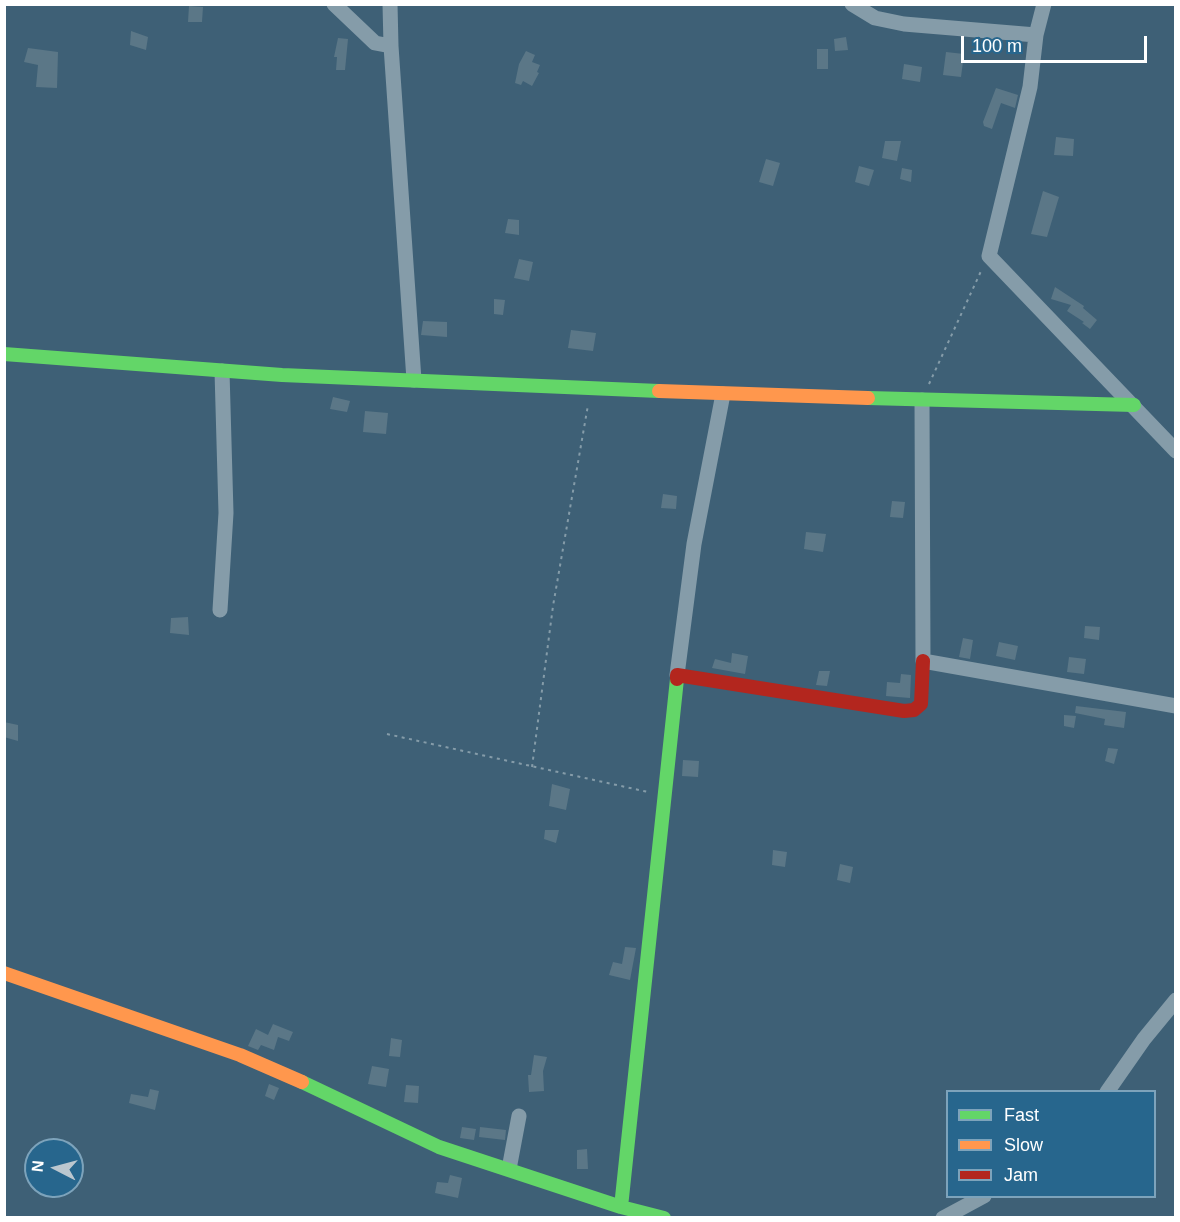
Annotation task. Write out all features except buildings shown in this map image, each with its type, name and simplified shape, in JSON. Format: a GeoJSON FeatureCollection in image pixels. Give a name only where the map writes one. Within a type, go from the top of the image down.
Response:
{"type":"FeatureCollection","features":[{"type":"Feature","properties":{"kind":"street"},"geometry":{"type":"LineString","coordinates":[[334,4],[375,43],[391,46]]}},
{"type":"Feature","properties":{"kind":"street"},"geometry":{"type":"LineString","coordinates":[[390,4],[414,380]]}},
{"type":"Feature","properties":{"kind":"street"},"geometry":{"type":"LineString","coordinates":[[852,4],[875,18],[904,24],[1036,35]]}},
{"type":"Feature","properties":{"kind":"street"},"geometry":{"type":"LineString","coordinates":[[1044,4],[1036,35],[1030,87],[989,256],[1176,451]]}},
{"type":"Feature","properties":{"kind":"street"},"geometry":{"type":"LineString","coordinates":[[4,354],[222,371],[591,388],[1134,405]]}},
{"type":"Feature","properties":{"kind":"street"},"geometry":{"type":"LineString","coordinates":[[220,610],[226,513],[222,371]]}},
{"type":"Feature","properties":{"kind":"street"},"geometry":{"type":"LineString","coordinates":[[621,1207],[677,675],[694,544],[723,393]]}},
{"type":"Feature","properties":{"kind":"street"},"geometry":{"type":"LineString","coordinates":[[677,675],[904,711],[914,710],[921,704],[923,694],[922,400]]}},
{"type":"Feature","properties":{"kind":"street"},"geometry":{"type":"LineString","coordinates":[[923,661],[1176,706]]}},
{"type":"Feature","properties":{"kind":"street"},"geometry":{"type":"LineString","coordinates":[[4,972],[240,1055],[369,1112],[438,1147],[621,1207],[664,1218]]}},
{"type":"Feature","properties":{"kind":"street"},"geometry":{"type":"LineString","coordinates":[[1108,1090],[1144,1039],[1176,1000]]}},
{"type":"Feature","properties":{"kind":"street"},"geometry":{"type":"LineString","coordinates":[[509,1169],[519,1116]]}},
{"type":"Feature","properties":{"kind":"street"},"geometry":{"type":"LineString","coordinates":[[944,1218],[982,1198]]}},
{"type":"Feature","properties":{"kind":"path"},"geometry":{"type":"LineString","coordinates":[[922,400],[957,320],[989,256]]}},
{"type":"Feature","properties":{"kind":"path"},"geometry":{"type":"LineString","coordinates":[[532,766],[553,606],[591,388]]}},
{"type":"Feature","properties":{"kind":"path"},"geometry":{"type":"LineString","coordinates":[[387,734],[665,796]]}},
{"type":"Feature","properties":{"kind":"traffic: fast"},"geometry":{"type":"LineString","coordinates":[[4,354],[282,375],[659,391]]}},
{"type":"Feature","properties":{"kind":"traffic: fast"},"geometry":{"type":"LineString","coordinates":[[868,398],[1134,405]]}},
{"type":"Feature","properties":{"kind":"traffic: fast"},"geometry":{"type":"LineString","coordinates":[[621,1207],[677,679]]}},
{"type":"Feature","properties":{"kind":"traffic: fast"},"geometry":{"type":"LineString","coordinates":[[302,1082],[439,1147],[621,1207],[664,1218]]}},
{"type":"Feature","properties":{"kind":"traffic: slow"},"geometry":{"type":"LineString","coordinates":[[659,391],[868,398]]}},
{"type":"Feature","properties":{"kind":"traffic: slow"},"geometry":{"type":"LineString","coordinates":[[4,973],[240,1055],[302,1082]]}},
{"type":"Feature","properties":{"kind":"traffic: jam"},"geometry":{"type":"LineString","coordinates":[[677,679],[677,675],[904,711],[914,710],[921,704],[923,661]]}}]}
